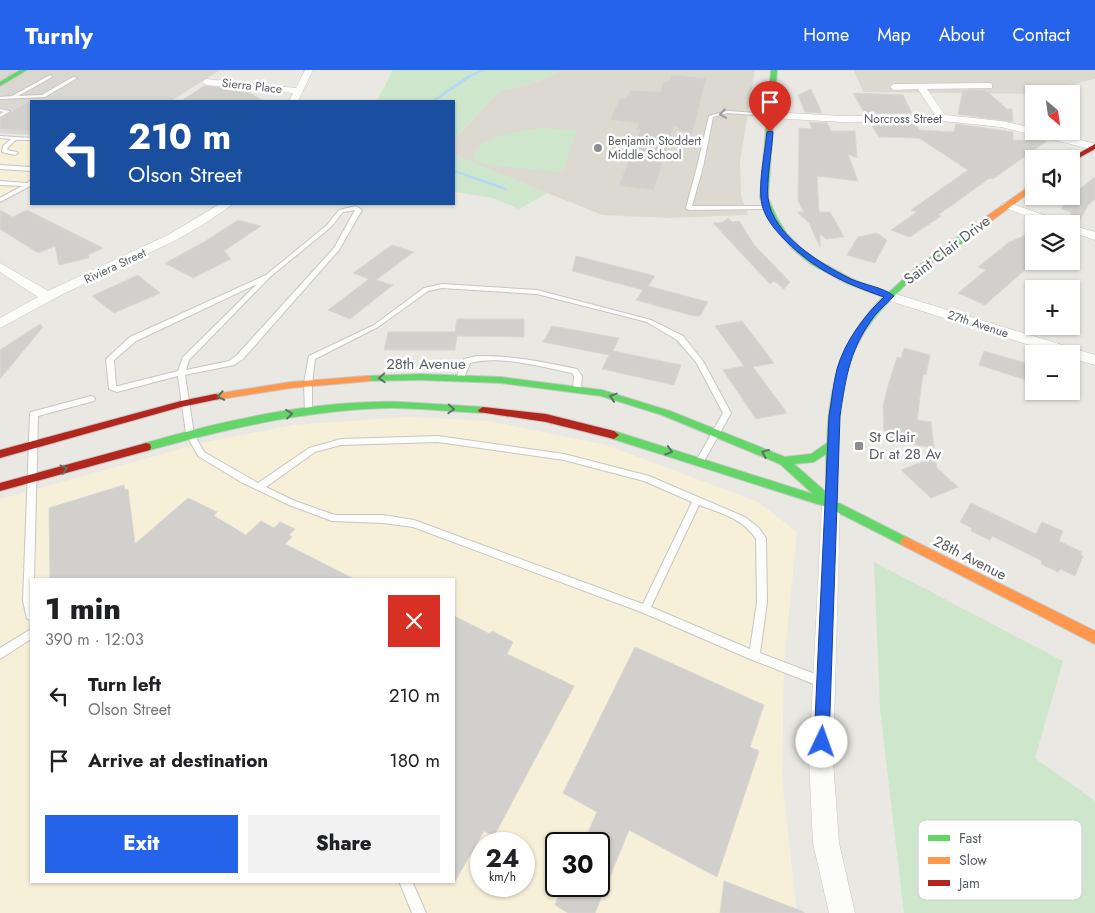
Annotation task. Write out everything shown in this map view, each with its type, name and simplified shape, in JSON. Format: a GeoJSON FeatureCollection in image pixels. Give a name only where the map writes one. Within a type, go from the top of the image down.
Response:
{"type":"FeatureCollection","features":[{"type":"Feature","properties":{"kind":"street"},"geometry":{"type":"LineString","coordinates":[[0,84],[24,70]]}},
{"type":"Feature","properties":{"kind":"street"},"geometry":{"type":"LineString","coordinates":[[294,100],[309,70]]}},
{"type":"Feature","properties":{"kind":"street"},"geometry":{"type":"LineString","coordinates":[[774,70],[764,198],[766,208],[777,228],[804,255],[826,270],[853,283],[890,296]]}},
{"type":"Feature","properties":{"kind":"street","name":"Sierra Place"},"geometry":{"type":"LineString","coordinates":[[206,82],[298,91]]}},
{"type":"Feature","properties":{"kind":"street"},"geometry":{"type":"LineString","coordinates":[[894,88],[989,86]]}},
{"type":"Feature","properties":{"kind":"street"},"geometry":{"type":"LineString","coordinates":[[921,87],[942,118]]}},
{"type":"Feature","properties":{"kind":"street","name":"Norcross Street"},"geometry":{"type":"LineString","coordinates":[[771,116],[842,119],[942,118],[1002,124],[1025,129]]}},
{"type":"Feature","properties":{"kind":"street","name":"Norcross Street"},"geometry":{"type":"LineString","coordinates":[[1069,140],[1095,147]]}},
{"type":"Feature","properties":{"kind":"street"},"geometry":{"type":"LineString","coordinates":[[1080,155],[1095,147]]}},
{"type":"Feature","properties":{"kind":"street","name":"Saint Clair Drive"},"geometry":{"type":"LineString","coordinates":[[842,913],[826,843],[821,761],[834,416],[842,368],[857,335],[873,312],[914,273],[1025,192]]}},
{"type":"Feature","properties":{"kind":"street","name":"Riviera Street"},"geometry":{"type":"LineString","coordinates":[[0,324],[48,297],[183,233],[225,205]]}},
{"type":"Feature","properties":{"kind":"street"},"geometry":{"type":"LineString","coordinates":[[1007,205],[1035,215]]}},
{"type":"Feature","properties":{"kind":"street"},"geometry":{"type":"LineString","coordinates":[[1080,231],[1095,236]]}},
{"type":"Feature","properties":{"kind":"street"},"geometry":{"type":"LineString","coordinates":[[0,267],[48,297]]}},
{"type":"Feature","properties":{"kind":"street","name":"27th Avenue"},"geometry":{"type":"LineString","coordinates":[[890,296],[1095,360]]}},
{"type":"Feature","properties":{"kind":"street","name":"28th Avenue"},"geometry":{"type":"LineString","coordinates":[[0,454],[185,403],[257,389],[308,383],[420,376],[501,380],[602,393],[716,432],[784,461],[831,504]]}},
{"type":"Feature","properties":{"kind":"street","name":"28th Avenue"},"geometry":{"type":"LineString","coordinates":[[0,487],[190,434],[271,416],[392,405],[492,411],[571,424],[700,461],[831,504],[1095,638]]}},
{"type":"Feature","properties":{"kind":"street"},"geometry":{"type":"LineString","coordinates":[[784,461],[814,458],[833,444]]}},
{"type":"Feature","properties":{"kind":"lane"},"geometry":{"type":"LineString","coordinates":[[12,97],[50,76]]}},
{"type":"Feature","properties":{"kind":"lane"},"geometry":{"type":"LineString","coordinates":[[0,98],[43,96],[75,78]]}},
{"type":"Feature","properties":{"kind":"lane"},"geometry":{"type":"LineString","coordinates":[[0,110],[7,112],[0,116]]}},
{"type":"Feature","properties":{"kind":"lane"},"geometry":{"type":"LineString","coordinates":[[766,208],[689,208],[711,116],[727,112],[771,116]]}},
{"type":"Feature","properties":{"kind":"lane"},"geometry":{"type":"LineString","coordinates":[[0,137],[30,139]]}},
{"type":"Feature","properties":{"kind":"lane"},"geometry":{"type":"LineString","coordinates":[[15,138],[6,146],[4,151],[15,153]]}},
{"type":"Feature","properties":{"kind":"lane"},"geometry":{"type":"LineString","coordinates":[[0,167],[30,169]]}},
{"type":"Feature","properties":{"kind":"lane"},"geometry":{"type":"LineString","coordinates":[[0,183],[29,184]]}},
{"type":"Feature","properties":{"kind":"lane"},"geometry":{"type":"LineString","coordinates":[[0,200],[29,184]]}},
{"type":"Feature","properties":{"kind":"lane"},"geometry":{"type":"LineString","coordinates":[[268,276],[133,339],[110,359],[112,387],[117,389],[182,373],[231,363],[240,357],[337,249],[346,237],[359,210],[356,208],[341,211],[329,226],[268,276],[186,359],[182,373],[190,434],[202,454],[259,487],[292,503],[335,519],[383,519],[414,524],[645,609],[754,656],[824,683]]}},
{"type":"Feature","properties":{"kind":"lane"},"geometry":{"type":"LineString","coordinates":[[308,412],[308,383],[312,358],[376,326],[426,289],[442,286],[537,292],[649,321],[680,338],[699,361],[727,413],[700,461]]}},
{"type":"Feature","properties":{"kind":"lane"},"geometry":{"type":"LineString","coordinates":[[460,378],[467,361],[473,358],[504,360],[574,371],[578,376],[577,389]]}},
{"type":"Feature","properties":{"kind":"lane"},"geometry":{"type":"LineString","coordinates":[[30,611],[28,601],[34,414],[91,399]]}},
{"type":"Feature","properties":{"kind":"lane"},"geometry":{"type":"LineString","coordinates":[[259,487],[312,450],[341,442],[438,439],[564,457],[646,478],[746,522],[758,531],[761,538],[762,602],[754,656]]}},
{"type":"Feature","properties":{"kind":"lane"},"geometry":{"type":"LineString","coordinates":[[645,609],[697,501]]}},
{"type":"Feature","properties":{"kind":"lane"},"geometry":{"type":"LineString","coordinates":[[0,654],[30,634]]}},
{"type":"Feature","properties":{"kind":"lane"},"geometry":{"type":"LineString","coordinates":[[406,883],[419,913]]}},
{"type":"Feature","properties":{"kind":"shaded area"},"geometry":{"type":"Polygon","coordinates":[[[0,70],[220,70],[173,100],[30,100],[30,135],[0,133],[0,70]]]}},
{"type":"Feature","properties":{"kind":"shaded area","name":"Benjamin Stoddert Middle School"},"geometry":{"type":"Polygon","coordinates":[[[562,70],[755,70],[740,162],[741,195],[748,215],[668,218],[602,215],[455,155],[455,139],[498,92],[538,81],[562,70]]]}},
{"type":"Feature","properties":{"kind":"shaded area"},"geometry":{"type":"Polygon","coordinates":[[[854,70],[1095,70],[1095,79],[1069,85],[1025,85],[1025,94],[863,92],[854,70]]]}},
{"type":"Feature","properties":{"kind":"shaded area"},"geometry":{"type":"Polygon","coordinates":[[[0,137],[30,139],[30,182],[0,201],[0,137]]]}},
{"type":"Feature","properties":{"kind":"shaded area"},"geometry":{"type":"Polygon","coordinates":[[[409,417],[489,421],[606,445],[758,502],[797,532],[784,663],[782,780],[797,913],[0,913],[0,499],[206,442],[293,425],[409,417]]]}},
{"type":"Feature","properties":{"kind":"green space"},"geometry":{"type":"Polygon","coordinates":[[[393,70],[562,70],[538,81],[498,92],[455,139],[455,100],[378,100],[393,70]]]}},
{"type":"Feature","properties":{"kind":"green space"},"geometry":{"type":"Polygon","coordinates":[[[541,128],[577,131],[563,170],[556,172],[478,163],[473,155],[482,143],[505,134],[541,128]]]}},
{"type":"Feature","properties":{"kind":"green space"},"geometry":{"type":"Polygon","coordinates":[[[455,155],[548,193],[519,209],[493,198],[455,192],[455,155]]]}},
{"type":"Feature","properties":{"kind":"green space"},"geometry":{"type":"Polygon","coordinates":[[[874,562],[1063,661],[1035,758],[1095,801],[1095,913],[904,913],[880,709],[874,562]]]}},
{"type":"Feature","properties":{"kind":"building"},"geometry":{"type":"Polygon","coordinates":[[[672,75],[706,78],[692,136],[674,126],[654,190],[619,186],[640,130],[636,130],[639,123],[610,120],[620,98],[626,99],[630,90],[660,92],[663,82],[669,81],[672,75]]]}},
{"type":"Feature","properties":{"kind":"building"},"geometry":{"type":"Polygon","coordinates":[[[204,86],[244,90],[262,100],[183,100],[204,86]]]}},
{"type":"Feature","properties":{"kind":"building"},"geometry":{"type":"Polygon","coordinates":[[[811,89],[822,113],[805,112],[798,95],[811,89]]]}},
{"type":"Feature","properties":{"kind":"building"},"geometry":{"type":"Polygon","coordinates":[[[963,90],[985,90],[1007,109],[1012,109],[1013,122],[958,114],[963,90]]]}},
{"type":"Feature","properties":{"kind":"building"},"geometry":{"type":"Polygon","coordinates":[[[853,93],[903,95],[912,113],[865,114],[853,93]]]}},
{"type":"Feature","properties":{"kind":"building"},"geometry":{"type":"Polygon","coordinates":[[[30,101],[30,131],[0,129],[0,119],[30,101]]]}},
{"type":"Feature","properties":{"kind":"building"},"geometry":{"type":"Polygon","coordinates":[[[809,122],[827,123],[831,131],[855,131],[857,158],[848,154],[858,181],[817,176],[819,212],[830,212],[844,237],[826,239],[820,234],[820,247],[809,223],[797,212],[804,212],[798,201],[799,128],[812,129],[809,122]]]}},
{"type":"Feature","properties":{"kind":"building"},"geometry":{"type":"Polygon","coordinates":[[[916,123],[919,130],[954,132],[956,124],[1013,132],[1013,140],[1047,141],[1034,150],[1025,150],[1025,156],[993,179],[990,178],[910,237],[891,230],[917,212],[911,210],[968,170],[919,138],[879,137],[871,124],[916,123]]]}},
{"type":"Feature","properties":{"kind":"building"},"geometry":{"type":"Polygon","coordinates":[[[1095,177],[1095,199],[1088,205],[1080,220],[1080,215],[1071,215],[1071,212],[1061,209],[1063,205],[1080,205],[1080,189],[1095,177]]]}},
{"type":"Feature","properties":{"kind":"building"},"geometry":{"type":"Polygon","coordinates":[[[0,210],[13,217],[27,210],[103,248],[88,255],[89,258],[59,265],[55,246],[38,253],[0,229],[0,210]]]}},
{"type":"Feature","properties":{"kind":"building"},"geometry":{"type":"Polygon","coordinates":[[[728,218],[732,222],[739,221],[755,246],[790,282],[784,289],[774,281],[770,284],[713,223],[723,222],[728,218]]]}},
{"type":"Feature","properties":{"kind":"building"},"geometry":{"type":"Polygon","coordinates":[[[238,220],[261,226],[224,251],[231,259],[193,278],[165,263],[204,242],[238,220]]]}},
{"type":"Feature","properties":{"kind":"building"},"geometry":{"type":"Polygon","coordinates":[[[877,233],[887,240],[875,263],[847,255],[858,237],[877,233]]]}},
{"type":"Feature","properties":{"kind":"building"},"geometry":{"type":"Polygon","coordinates":[[[1025,235],[1025,270],[985,305],[958,293],[986,270],[978,267],[1008,243],[1025,235]]]}},
{"type":"Feature","properties":{"kind":"building"},"geometry":{"type":"Polygon","coordinates":[[[392,245],[414,252],[376,280],[393,285],[350,319],[328,310],[369,279],[353,273],[392,245]]]}},
{"type":"Feature","properties":{"kind":"building"},"geometry":{"type":"Polygon","coordinates":[[[576,256],[655,276],[648,286],[708,302],[700,316],[694,316],[636,300],[643,290],[572,271],[576,256]]]}},
{"type":"Feature","properties":{"kind":"building"},"geometry":{"type":"Polygon","coordinates":[[[138,275],[160,293],[114,313],[92,296],[138,275]]]}},
{"type":"Feature","properties":{"kind":"building"},"geometry":{"type":"Polygon","coordinates":[[[457,319],[524,319],[524,337],[457,336],[455,350],[384,350],[388,332],[455,332],[457,319]]]}},
{"type":"Feature","properties":{"kind":"building"},"geometry":{"type":"Polygon","coordinates":[[[742,321],[774,363],[753,367],[787,413],[756,419],[723,370],[744,366],[715,326],[742,321]]]}},
{"type":"Feature","properties":{"kind":"building"},"geometry":{"type":"Polygon","coordinates":[[[40,324],[43,327],[0,379],[0,350],[40,324]]]}},
{"type":"Feature","properties":{"kind":"building"},"geometry":{"type":"Polygon","coordinates":[[[552,326],[619,338],[613,351],[681,365],[674,385],[602,369],[609,355],[543,342],[552,326]]]}},
{"type":"Feature","properties":{"kind":"building"},"geometry":{"type":"Polygon","coordinates":[[[904,348],[930,355],[926,375],[923,374],[917,420],[931,422],[934,448],[889,440],[888,431],[884,431],[883,407],[888,386],[897,357],[901,358],[904,348]]]}},
{"type":"Feature","properties":{"kind":"building"},"geometry":{"type":"Polygon","coordinates":[[[984,351],[1025,363],[1025,380],[979,365],[984,351]]]}},
{"type":"Feature","properties":{"kind":"building"},"geometry":{"type":"Polygon","coordinates":[[[935,457],[937,468],[958,487],[931,498],[901,470],[935,457]]]}},
{"type":"Feature","properties":{"kind":"building"},"geometry":{"type":"Polygon","coordinates":[[[124,485],[125,490],[128,489],[135,544],[188,498],[217,512],[214,516],[246,535],[261,521],[274,528],[280,522],[295,529],[289,535],[292,537],[285,544],[352,578],[50,578],[49,508],[124,485]]]}},
{"type":"Feature","properties":{"kind":"building"},"geometry":{"type":"Polygon","coordinates":[[[971,503],[1036,534],[1042,522],[1063,531],[1059,541],[1082,552],[1081,555],[1083,556],[1075,576],[1060,569],[1058,572],[1041,564],[1042,561],[992,536],[990,540],[971,531],[972,528],[960,522],[971,503]]]}},
{"type":"Feature","properties":{"kind":"building"},"geometry":{"type":"Polygon","coordinates":[[[455,616],[490,634],[492,631],[513,642],[507,654],[574,686],[496,832],[470,832],[470,855],[455,881],[455,616]]]}},
{"type":"Feature","properties":{"kind":"building"},"geometry":{"type":"Polygon","coordinates":[[[635,647],[764,705],[750,747],[759,751],[717,877],[629,830],[610,876],[610,832],[588,832],[597,812],[563,793],[635,647]]]}},
{"type":"Feature","properties":{"kind":"building"},"geometry":{"type":"Polygon","coordinates":[[[724,881],[804,912],[804,913],[720,913],[724,881]]]}},
{"type":"Feature","properties":{"kind":"building"},"geometry":{"type":"Polygon","coordinates":[[[558,897],[602,897],[595,913],[568,913],[555,905],[558,897]]]}},
{"type":"Feature","properties":{"kind":"waterway"},"geometry":{"type":"LineString","coordinates":[[434,100],[470,76],[484,70]]}},
{"type":"Feature","properties":{"kind":"waterway"},"geometry":{"type":"LineString","coordinates":[[455,171],[506,189]]}},
{"type":"Feature","properties":{"kind":"traffic: fast"},"geometry":{"type":"LineString","coordinates":[[0,84],[24,70]]}},
{"type":"Feature","properties":{"kind":"traffic: fast"},"geometry":{"type":"LineString","coordinates":[[774,70],[764,198],[773,218],[798,250],[814,262],[849,281],[889,296]]}},
{"type":"Feature","properties":{"kind":"traffic: fast"},"geometry":{"type":"LineString","coordinates":[[831,504],[832,436],[835,401],[842,368],[852,344],[865,323],[900,285],[983,223]]}},
{"type":"Feature","properties":{"kind":"traffic: fast"},"geometry":{"type":"LineString","coordinates":[[367,379],[420,377],[501,380],[602,393],[666,413],[784,461],[824,497]]}},
{"type":"Feature","properties":{"kind":"traffic: fast"},"geometry":{"type":"LineString","coordinates":[[146,447],[206,431],[267,418],[329,409],[391,405],[483,410]]}},
{"type":"Feature","properties":{"kind":"traffic: fast"},"geometry":{"type":"LineString","coordinates":[[614,435],[831,504],[906,542]]}},
{"type":"Feature","properties":{"kind":"traffic: fast"},"geometry":{"type":"LineString","coordinates":[[784,461],[814,458],[833,444]]}},
{"type":"Feature","properties":{"kind":"traffic: slow"},"geometry":{"type":"LineString","coordinates":[[983,223],[1025,192]]}},
{"type":"Feature","properties":{"kind":"traffic: slow"},"geometry":{"type":"LineString","coordinates":[[215,397],[291,385],[367,379]]}},
{"type":"Feature","properties":{"kind":"traffic: slow"},"geometry":{"type":"LineString","coordinates":[[906,542],[1095,638]]}},
{"type":"Feature","properties":{"kind":"traffic: jam"},"geometry":{"type":"LineString","coordinates":[[1080,155],[1095,146]]}},
{"type":"Feature","properties":{"kind":"traffic: jam"},"geometry":{"type":"LineString","coordinates":[[0,454],[181,404],[215,397]]}},
{"type":"Feature","properties":{"kind":"traffic: jam"},"geometry":{"type":"LineString","coordinates":[[483,410],[546,418],[614,435]]}},
{"type":"Feature","properties":{"kind":"traffic: jam"},"geometry":{"type":"LineString","coordinates":[[0,487],[146,447]]}},
{"type":"Feature","properties":{"kind":"place","name":"Benjamin Stoddert Middle School"},"geometry":{"type":"Point","coordinates":[598,148]}},
{"type":"Feature","properties":{"kind":"place","name":"St Clair Dr at 28 Av"},"geometry":{"type":"Point","coordinates":[859,446]}},
{"type":"Feature","properties":{"kind":"route"},"geometry":{"type":"LineString","coordinates":[[770,132],[764,198],[766,208],[777,228],[804,255],[826,270],[853,283],[890,296],[873,312],[857,335],[842,368],[834,416],[822,742]]}}]}
